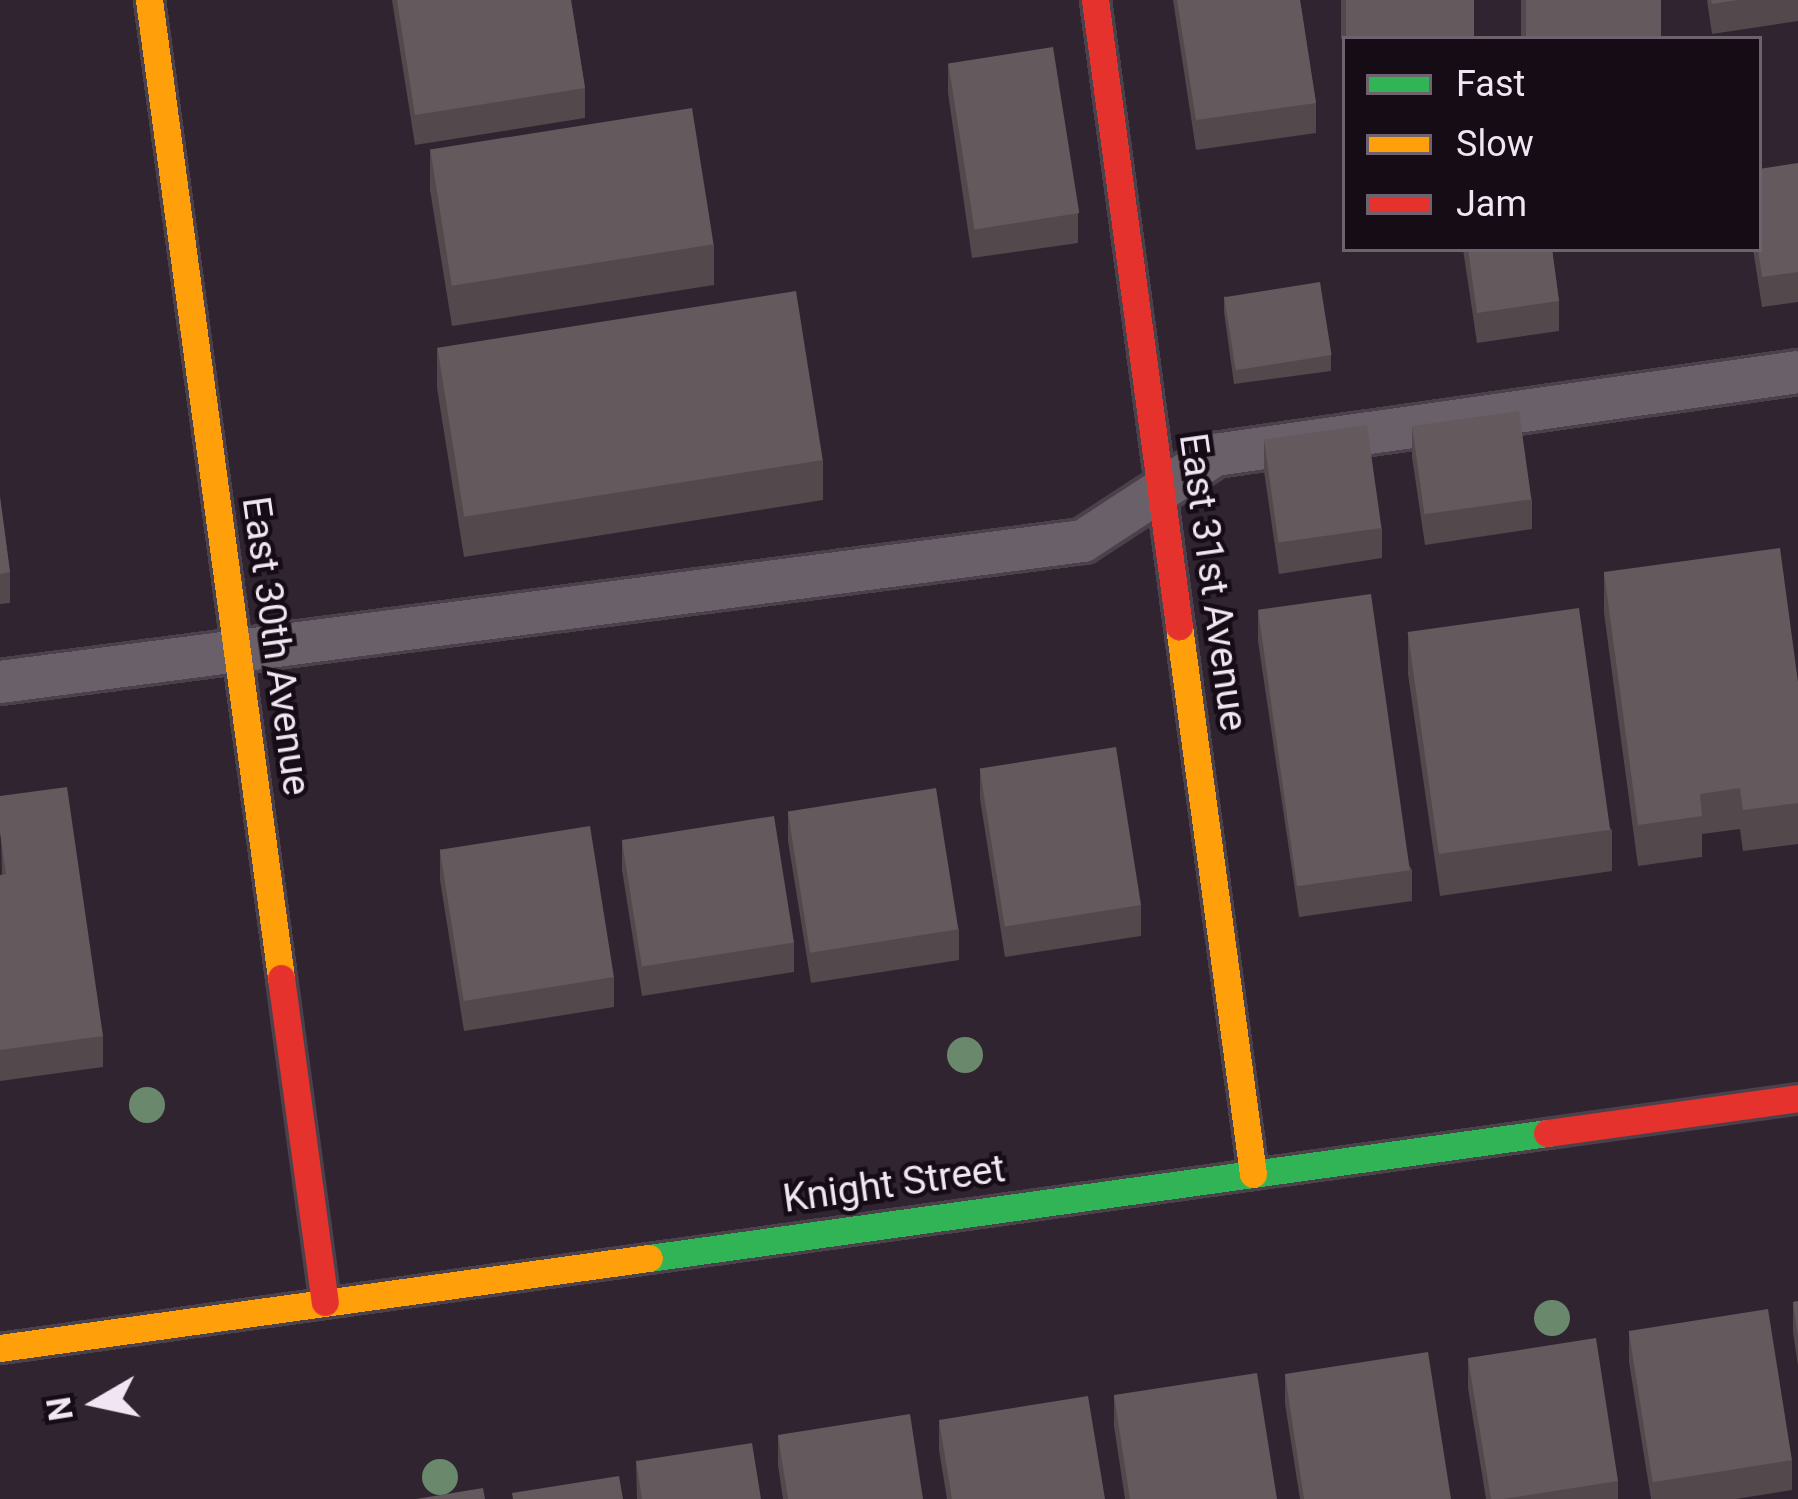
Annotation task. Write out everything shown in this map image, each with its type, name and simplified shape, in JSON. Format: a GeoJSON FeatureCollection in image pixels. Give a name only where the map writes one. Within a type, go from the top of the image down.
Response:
{"type":"FeatureCollection","features":[{"type":"Feature","properties":{"kind":"street","name":"East 30th Avenue"},"geometry":{"type":"LineString","coordinates":[[148,0],[326,1302]]}},
{"type":"Feature","properties":{"kind":"street","name":"East 31st Avenue"},"geometry":{"type":"LineString","coordinates":[[1095,0],[1252,1174]]}},
{"type":"Feature","properties":{"kind":"street","name":"Knight Street"},"geometry":{"type":"LineString","coordinates":[[0,1348],[1798,1098]]}},
{"type":"Feature","properties":{"kind":"lane"},"geometry":{"type":"LineString","coordinates":[[0,682],[236,645],[341,644],[1083,541],[1215,455],[1798,372]]}},
{"type":"Feature","properties":{"kind":"building"},"geometry":{"type":"Polygon","coordinates":[[[397,0],[571,0],[585,88],[415,115],[397,0]]]}},
{"type":"Feature","properties":{"kind":"building"},"geometry":{"type":"Polygon","coordinates":[[[1177,0],[1300,0],[1316,103],[1196,120],[1177,0]]]}},
{"type":"Feature","properties":{"kind":"building"},"geometry":{"type":"Polygon","coordinates":[[[1346,0],[1474,0],[1474,36],[1346,36],[1346,0]]]}},
{"type":"Feature","properties":{"kind":"building"},"geometry":{"type":"Polygon","coordinates":[[[1526,0],[1661,0],[1661,36],[1526,36],[1526,0]]]}},
{"type":"Feature","properties":{"kind":"building"},"geometry":{"type":"Polygon","coordinates":[[[1053,47],[1079,213],[975,230],[948,64],[1053,47]]]}},
{"type":"Feature","properties":{"kind":"building"},"geometry":{"type":"Polygon","coordinates":[[[692,108],[714,244],[452,286],[430,149],[692,108]]]}},
{"type":"Feature","properties":{"kind":"building"},"geometry":{"type":"Polygon","coordinates":[[[1798,163],[1798,272],[1762,277],[1762,169],[1798,163]]]}},
{"type":"Feature","properties":{"kind":"building"},"geometry":{"type":"Polygon","coordinates":[[[1468,252],[1552,252],[1559,301],[1477,313],[1468,252]]]}},
{"type":"Feature","properties":{"kind":"building"},"geometry":{"type":"Polygon","coordinates":[[[1320,282],[1332,355],[1236,370],[1224,297],[1320,282]]]}},
{"type":"Feature","properties":{"kind":"building"},"geometry":{"type":"Polygon","coordinates":[[[796,291],[823,460],[464,517],[437,348],[796,291]]]}},
{"type":"Feature","properties":{"kind":"building"},"geometry":{"type":"Polygon","coordinates":[[[1519,411],[1531,499],[1424,514],[1412,426],[1519,411]]]}},
{"type":"Feature","properties":{"kind":"building"},"geometry":{"type":"Polygon","coordinates":[[[1367,425],[1381,528],[1278,542],[1264,439],[1367,425]]]}},
{"type":"Feature","properties":{"kind":"building"},"geometry":{"type":"Polygon","coordinates":[[[0,497],[10,572],[0,574],[0,497]]]}},
{"type":"Feature","properties":{"kind":"building"},"geometry":{"type":"Polygon","coordinates":[[[1780,548],[1798,682],[1798,803],[1743,810],[1740,788],[1700,794],[1702,816],[1638,825],[1604,572],[1780,548]]]}},
{"type":"Feature","properties":{"kind":"building"},"geometry":{"type":"Polygon","coordinates":[[[1371,594],[1410,870],[1297,886],[1258,610],[1371,594]]]}},
{"type":"Feature","properties":{"kind":"building"},"geometry":{"type":"Polygon","coordinates":[[[1579,608],[1610,830],[1439,854],[1408,632],[1579,608]]]}},
{"type":"Feature","properties":{"kind":"building"},"geometry":{"type":"Polygon","coordinates":[[[1116,747],[1141,905],[1005,927],[980,769],[1116,747]]]}},
{"type":"Feature","properties":{"kind":"building"},"geometry":{"type":"Polygon","coordinates":[[[67,787],[103,1036],[0,1050],[0,875],[6,874],[0,796],[67,787]]]}},
{"type":"Feature","properties":{"kind":"building"},"geometry":{"type":"Polygon","coordinates":[[[936,788],[958,929],[810,953],[788,811],[936,788]]]}},
{"type":"Feature","properties":{"kind":"building"},"geometry":{"type":"Polygon","coordinates":[[[774,816],[794,942],[642,967],[622,840],[774,816]]]}},
{"type":"Feature","properties":{"kind":"building"},"geometry":{"type":"Polygon","coordinates":[[[590,826],[614,977],[464,1001],[440,850],[590,826]]]}},
{"type":"Feature","properties":{"kind":"building"},"geometry":{"type":"Polygon","coordinates":[[[1768,1309],[1792,1460],[1653,1482],[1629,1331],[1768,1309]]]}},
{"type":"Feature","properties":{"kind":"building"},"geometry":{"type":"Polygon","coordinates":[[[1596,1338],[1618,1481],[1491,1499],[1468,1358],[1596,1338]]]}},
{"type":"Feature","properties":{"kind":"building"},"geometry":{"type":"Polygon","coordinates":[[[1428,1352],[1451,1499],[1304,1499],[1285,1374],[1428,1352]]]}},
{"type":"Feature","properties":{"kind":"building"},"geometry":{"type":"Polygon","coordinates":[[[1257,1373],[1277,1499],[1130,1499],[1114,1395],[1257,1373]]]}},
{"type":"Feature","properties":{"kind":"building"},"geometry":{"type":"Polygon","coordinates":[[[1088,1396],[1105,1499],[952,1499],[939,1420],[1088,1396]]]}},
{"type":"Feature","properties":{"kind":"building"},"geometry":{"type":"Polygon","coordinates":[[[910,1414],[923,1499],[788,1499],[778,1435],[910,1414]]]}},
{"type":"Feature","properties":{"kind":"building"},"geometry":{"type":"Polygon","coordinates":[[[752,1443],[761,1499],[642,1499],[636,1461],[752,1443]]]}},
{"type":"Feature","properties":{"kind":"building"},"geometry":{"type":"Polygon","coordinates":[[[619,1476],[623,1499],[513,1499],[512,1493],[619,1476]]]}},
{"type":"Feature","properties":{"kind":"building"},"geometry":{"type":"Polygon","coordinates":[[[483,1488],[485,1499],[416,1499],[483,1488]]]}},
{"type":"Feature","properties":{"kind":"traffic: fast"},"geometry":{"type":"LineString","coordinates":[[649,1258],[1547,1133]]}},
{"type":"Feature","properties":{"kind":"traffic: slow"},"geometry":{"type":"LineString","coordinates":[[149,0],[281,978]]}},
{"type":"Feature","properties":{"kind":"traffic: slow"},"geometry":{"type":"LineString","coordinates":[[1179,626],[1253,1174]]}},
{"type":"Feature","properties":{"kind":"traffic: slow"},"geometry":{"type":"LineString","coordinates":[[0,1348],[649,1258]]}},
{"type":"Feature","properties":{"kind":"traffic: jam"},"geometry":{"type":"LineString","coordinates":[[1095,0],[1179,626]]}},
{"type":"Feature","properties":{"kind":"traffic: jam"},"geometry":{"type":"LineString","coordinates":[[281,978],[325,1302]]}},
{"type":"Feature","properties":{"kind":"traffic: jam"},"geometry":{"type":"LineString","coordinates":[[1547,1133],[1798,1098]]}}]}
